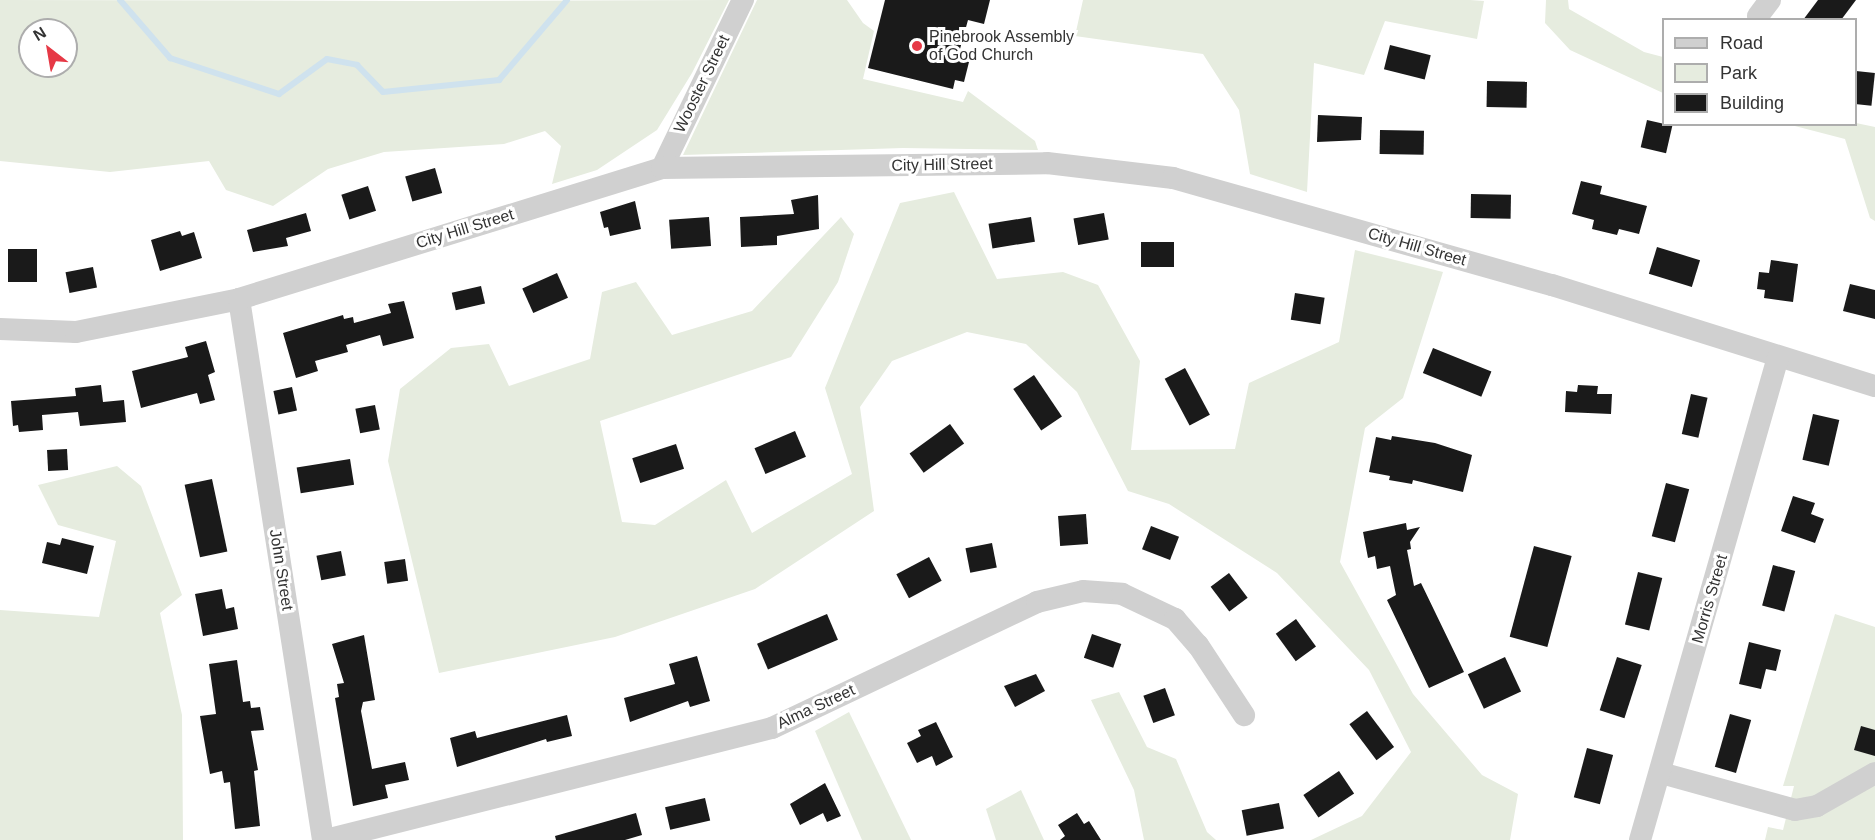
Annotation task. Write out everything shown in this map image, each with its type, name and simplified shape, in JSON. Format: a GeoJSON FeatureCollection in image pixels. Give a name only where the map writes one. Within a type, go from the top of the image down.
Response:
{"type":"FeatureCollection","features":[{"type":"Feature","properties":{"kind":"street","name":"Wooster Street"},"geometry":{"type":"LineString","coordinates":[[662,168],[743,0]]}},
{"type":"Feature","properties":{"kind":"street","name":"City Hill Street"},"geometry":{"type":"LineString","coordinates":[[0,328],[75,332],[239,299],[662,168],[1047,163],[1173,178],[1552,285],[1875,386]]}},
{"type":"Feature","properties":{"kind":"street","name":"John Street"},"geometry":{"type":"LineString","coordinates":[[239,299],[325,840]]}},
{"type":"Feature","properties":{"kind":"street","name":"Morris Street"},"geometry":{"type":"LineString","coordinates":[[1640,840],[1778,357]]}},
{"type":"Feature","properties":{"kind":"street","name":"Alma Street"},"geometry":{"type":"LineString","coordinates":[[325,840],[772,728],[1037,602],[1083,591],[1134,598],[1175,619],[1198,645],[1244,715]]}},
{"type":"Feature","properties":{"kind":"street"},"geometry":{"type":"LineString","coordinates":[[1661,773],[1795,810],[1817,806],[1875,773]]}},
{"type":"Feature","properties":{"kind":"green space"},"geometry":{"type":"Polygon","coordinates":[[[0,0],[729,0],[692,73],[657,130],[597,170],[552,184],[561,146],[545,131],[504,144],[384,152],[328,169],[273,206],[226,190],[209,161],[110,172],[0,161],[0,0]]]}},
{"type":"Feature","properties":{"kind":"green space"},"geometry":{"type":"Polygon","coordinates":[[[757,0],[847,0],[863,23],[874,31],[863,79],[963,102],[968,91],[1035,141],[1038,150],[903,148],[683,155],[757,0]]]}},
{"type":"Feature","properties":{"kind":"green space"},"geometry":{"type":"Polygon","coordinates":[[[1083,0],[1484,1],[1477,39],[1385,21],[1364,75],[1314,63],[1307,192],[1250,174],[1239,110],[1203,54],[1075,36],[1083,0]]]}},
{"type":"Feature","properties":{"kind":"green space"},"geometry":{"type":"Polygon","coordinates":[[[1546,0],[1568,0],[1569,9],[1644,52],[1662,57],[1662,93],[1570,50],[1545,23],[1546,0]]]}},
{"type":"Feature","properties":{"kind":"green space"},"geometry":{"type":"Polygon","coordinates":[[[1857,123],[1875,127],[1875,221],[1870,218],[1845,139],[1795,126],[1857,126],[1857,123]]]}},
{"type":"Feature","properties":{"kind":"green space"},"geometry":{"type":"Polygon","coordinates":[[[954,192],[997,279],[1063,272],[1098,285],[1140,361],[1131,450],[1235,449],[1249,383],[1339,342],[1355,250],[1443,272],[1403,398],[1365,428],[1340,562],[1413,694],[1482,775],[1518,794],[1510,840],[1311,840],[1362,816],[1411,752],[1369,670],[1277,573],[1169,504],[1128,491],[1077,392],[1026,344],[967,332],[892,361],[860,407],[874,511],[755,589],[615,637],[439,673],[388,461],[400,389],[451,348],[489,344],[509,386],[590,359],[602,292],[636,282],[672,335],[752,311],[841,217],[854,234],[838,282],[791,357],[600,421],[622,522],[655,525],[726,480],[752,533],[852,474],[825,388],[900,203],[954,192]]]}},
{"type":"Feature","properties":{"kind":"green space"},"geometry":{"type":"Polygon","coordinates":[[[117,466],[141,486],[182,595],[160,613],[182,715],[183,840],[0,840],[0,610],[99,617],[116,541],[58,525],[38,485],[117,466]]]}},
{"type":"Feature","properties":{"kind":"green space"},"geometry":{"type":"Polygon","coordinates":[[[1835,614],[1875,627],[1875,840],[1765,840],[1768,827],[1783,830],[1794,786],[1783,786],[1835,614]]]}},
{"type":"Feature","properties":{"kind":"green space"},"geometry":{"type":"Polygon","coordinates":[[[1119,692],[1147,747],[1176,759],[1207,832],[1216,840],[1144,840],[1134,790],[1091,700],[1119,692]]]}},
{"type":"Feature","properties":{"kind":"green space"},"geometry":{"type":"Polygon","coordinates":[[[849,712],[911,840],[862,840],[815,731],[849,712]]]}},
{"type":"Feature","properties":{"kind":"green space"},"geometry":{"type":"Polygon","coordinates":[[[1021,790],[1044,840],[996,840],[986,809],[1021,790]]]}},
{"type":"Feature","properties":{"kind":"building","name":"Pinebrook Assembly of God Church"},"geometry":{"type":"Polygon","coordinates":[[[885,0],[990,0],[984,24],[968,20],[960,49],[964,50],[961,60],[969,62],[964,82],[955,80],[953,89],[868,68],[885,0]]]}},
{"type":"Feature","properties":{"kind":"building"},"geometry":{"type":"Polygon","coordinates":[[[1818,0],[1856,0],[1842,18],[1804,18],[1818,0]]]}},
{"type":"Feature","properties":{"kind":"building"},"geometry":{"type":"Polygon","coordinates":[[[1390,45],[1431,55],[1425,79],[1384,69],[1390,45]]]}},
{"type":"Feature","properties":{"kind":"building"},"geometry":{"type":"Polygon","coordinates":[[[1857,71],[1875,73],[1871,106],[1857,104],[1857,71]]]}},
{"type":"Feature","properties":{"kind":"building"},"geometry":{"type":"Polygon","coordinates":[[[1487,81],[1527,82],[1527,108],[1487,107],[1487,81]]]}},
{"type":"Feature","properties":{"kind":"building"},"geometry":{"type":"Polygon","coordinates":[[[1318,115],[1362,117],[1361,140],[1317,142],[1318,115]]]}},
{"type":"Feature","properties":{"kind":"building"},"geometry":{"type":"Polygon","coordinates":[[[1647,120],[1662,123],[1662,126],[1672,126],[1666,153],[1641,147],[1647,120]]]}},
{"type":"Feature","properties":{"kind":"building"},"geometry":{"type":"Polygon","coordinates":[[[1380,130],[1424,131],[1424,155],[1380,154],[1380,130]]]}},
{"type":"Feature","properties":{"kind":"building"},"geometry":{"type":"Polygon","coordinates":[[[435,168],[442,193],[412,202],[405,177],[435,168]]]}},
{"type":"Feature","properties":{"kind":"building"},"geometry":{"type":"Polygon","coordinates":[[[1581,181],[1602,186],[1600,194],[1647,206],[1639,234],[1619,229],[1617,235],[1592,229],[1594,220],[1572,214],[1581,181]]]}},
{"type":"Feature","properties":{"kind":"building"},"geometry":{"type":"Polygon","coordinates":[[[368,186],[376,211],[349,219],[341,195],[368,186]]]}},
{"type":"Feature","properties":{"kind":"building"},"geometry":{"type":"Polygon","coordinates":[[[1471,194],[1511,195],[1511,219],[1471,218],[1471,194]]]}},
{"type":"Feature","properties":{"kind":"building"},"geometry":{"type":"Polygon","coordinates":[[[818,195],[819,229],[777,236],[777,245],[741,247],[740,217],[794,214],[791,200],[818,195]]]}},
{"type":"Feature","properties":{"kind":"building"},"geometry":{"type":"Polygon","coordinates":[[[635,201],[641,229],[610,236],[608,227],[604,228],[600,212],[635,201]]]}},
{"type":"Feature","properties":{"kind":"building"},"geometry":{"type":"Polygon","coordinates":[[[306,213],[311,231],[286,238],[288,246],[253,252],[247,230],[306,213]]]}},
{"type":"Feature","properties":{"kind":"building"},"geometry":{"type":"Polygon","coordinates":[[[1104,213],[1109,240],[1078,245],[1073,218],[1104,213]]]}},
{"type":"Feature","properties":{"kind":"building"},"geometry":{"type":"Polygon","coordinates":[[[709,217],[711,246],[671,249],[669,220],[709,217]]]}},
{"type":"Feature","properties":{"kind":"building"},"geometry":{"type":"Polygon","coordinates":[[[1031,217],[1035,242],[992,248],[989,224],[1031,217]]]}},
{"type":"Feature","properties":{"kind":"building"},"geometry":{"type":"Polygon","coordinates":[[[180,231],[182,236],[194,232],[202,258],[160,271],[151,240],[180,231]]]}},
{"type":"Feature","properties":{"kind":"building"},"geometry":{"type":"Polygon","coordinates":[[[1141,242],[1174,242],[1174,267],[1141,267],[1141,242]]]}},
{"type":"Feature","properties":{"kind":"building"},"geometry":{"type":"Polygon","coordinates":[[[1657,247],[1700,260],[1692,287],[1649,274],[1657,247]]]}},
{"type":"Feature","properties":{"kind":"building"},"geometry":{"type":"Polygon","coordinates":[[[8,249],[37,249],[37,282],[8,282],[8,249]]]}},
{"type":"Feature","properties":{"kind":"building"},"geometry":{"type":"Polygon","coordinates":[[[1771,260],[1798,264],[1793,302],[1764,298],[1765,290],[1757,289],[1759,272],[1769,273],[1771,260]]]}},
{"type":"Feature","properties":{"kind":"building"},"geometry":{"type":"Polygon","coordinates":[[[93,267],[97,288],[70,293],[66,272],[93,267]]]}},
{"type":"Feature","properties":{"kind":"building"},"geometry":{"type":"Polygon","coordinates":[[[557,273],[568,298],[533,313],[522,288],[557,273]]]}},
{"type":"Feature","properties":{"kind":"building"},"geometry":{"type":"Polygon","coordinates":[[[1850,284],[1875,290],[1875,319],[1843,311],[1850,284]]]}},
{"type":"Feature","properties":{"kind":"building"},"geometry":{"type":"Polygon","coordinates":[[[481,286],[485,304],[456,310],[452,293],[481,286]]]}},
{"type":"Feature","properties":{"kind":"building"},"geometry":{"type":"Polygon","coordinates":[[[1295,293],[1325,298],[1320,324],[1291,320],[1295,293]]]}},
{"type":"Feature","properties":{"kind":"building"},"geometry":{"type":"Polygon","coordinates":[[[404,301],[414,338],[383,346],[380,335],[346,345],[348,352],[315,361],[318,371],[296,378],[283,333],[343,315],[344,319],[353,317],[354,323],[391,313],[388,304],[404,301]]]}},
{"type":"Feature","properties":{"kind":"building"},"geometry":{"type":"Polygon","coordinates":[[[206,341],[215,372],[208,375],[215,400],[200,404],[197,393],[141,408],[132,371],[188,357],[185,347],[206,341]]]}},
{"type":"Feature","properties":{"kind":"building"},"geometry":{"type":"Polygon","coordinates":[[[1433,348],[1491,372],[1481,397],[1423,373],[1433,348]]]}},
{"type":"Feature","properties":{"kind":"building"},"geometry":{"type":"Polygon","coordinates":[[[1185,368],[1210,415],[1190,426],[1165,379],[1185,368]]]}},
{"type":"Feature","properties":{"kind":"building"},"geometry":{"type":"Polygon","coordinates":[[[1034,375],[1062,416],[1041,430],[1013,389],[1034,375]]]}},
{"type":"Feature","properties":{"kind":"building"},"geometry":{"type":"Polygon","coordinates":[[[101,385],[103,402],[124,400],[126,422],[80,426],[78,412],[42,415],[43,430],[19,432],[18,425],[13,426],[11,401],[76,396],[75,388],[101,385]]]}},
{"type":"Feature","properties":{"kind":"building"},"geometry":{"type":"Polygon","coordinates":[[[1578,385],[1598,386],[1597,394],[1612,394],[1611,414],[1565,412],[1566,391],[1577,392],[1578,385]]]}},
{"type":"Feature","properties":{"kind":"building"},"geometry":{"type":"Polygon","coordinates":[[[292,387],[297,410],[278,414],[273,391],[292,387]]]}},
{"type":"Feature","properties":{"kind":"building"},"geometry":{"type":"Polygon","coordinates":[[[1691,394],[1708,398],[1698,438],[1682,434],[1691,394]]]}},
{"type":"Feature","properties":{"kind":"building"},"geometry":{"type":"Polygon","coordinates":[[[375,405],[380,430],[360,433],[355,409],[375,405]]]}},
{"type":"Feature","properties":{"kind":"building"},"geometry":{"type":"Polygon","coordinates":[[[1813,414],[1839,420],[1829,466],[1802,460],[1813,414]]]}},
{"type":"Feature","properties":{"kind":"building"},"geometry":{"type":"Polygon","coordinates":[[[950,424],[964,443],[924,473],[910,453],[950,424]]]}},
{"type":"Feature","properties":{"kind":"building"},"geometry":{"type":"Polygon","coordinates":[[[795,431],[806,457],[765,474],[754,448],[795,431]]]}},
{"type":"Feature","properties":{"kind":"building"},"geometry":{"type":"Polygon","coordinates":[[[1392,436],[1435,443],[1472,455],[1463,492],[1413,480],[1412,484],[1389,480],[1390,476],[1369,472],[1376,437],[1391,440],[1392,436]]]}},
{"type":"Feature","properties":{"kind":"building"},"geometry":{"type":"Polygon","coordinates":[[[676,444],[684,469],[640,483],[632,458],[676,444]]]}},
{"type":"Feature","properties":{"kind":"building"},"geometry":{"type":"Polygon","coordinates":[[[67,449],[68,470],[48,471],[47,450],[67,449]]]}},
{"type":"Feature","properties":{"kind":"building"},"geometry":{"type":"Polygon","coordinates":[[[350,459],[354,485],[301,493],[297,467],[350,459]]]}},
{"type":"Feature","properties":{"kind":"building"},"geometry":{"type":"Polygon","coordinates":[[[212,479],[227,551],[200,557],[185,485],[212,479]]]}},
{"type":"Feature","properties":{"kind":"building"},"geometry":{"type":"Polygon","coordinates":[[[1666,483],[1689,489],[1675,542],[1652,536],[1666,483]]]}},
{"type":"Feature","properties":{"kind":"building"},"geometry":{"type":"Polygon","coordinates":[[[1793,496],[1815,503],[1811,514],[1824,519],[1815,543],[1781,531],[1793,496]]]}},
{"type":"Feature","properties":{"kind":"building"},"geometry":{"type":"Polygon","coordinates":[[[1086,514],[1088,544],[1060,546],[1058,516],[1086,514]]]}},
{"type":"Feature","properties":{"kind":"building"},"geometry":{"type":"Polygon","coordinates":[[[1406,523],[1407,530],[1420,527],[1410,542],[1411,549],[1407,550],[1414,586],[1421,583],[1464,672],[1429,688],[1387,600],[1396,595],[1390,566],[1377,569],[1375,556],[1368,558],[1363,532],[1406,523]]]}},
{"type":"Feature","properties":{"kind":"building"},"geometry":{"type":"Polygon","coordinates":[[[1151,526],[1179,537],[1170,560],[1142,549],[1151,526]]]}},
{"type":"Feature","properties":{"kind":"building"},"geometry":{"type":"Polygon","coordinates":[[[62,538],[94,546],[87,574],[42,563],[47,542],[60,545],[62,538]]]}},
{"type":"Feature","properties":{"kind":"building"},"geometry":{"type":"Polygon","coordinates":[[[992,543],[997,568],[970,573],[965,548],[992,543]]]}},
{"type":"Feature","properties":{"kind":"building"},"geometry":{"type":"Polygon","coordinates":[[[1534,546],[1572,556],[1547,647],[1510,637],[1534,546]]]}},
{"type":"Feature","properties":{"kind":"building"},"geometry":{"type":"Polygon","coordinates":[[[341,551],[346,576],[321,580],[316,556],[341,551]]]}},
{"type":"Feature","properties":{"kind":"building"},"geometry":{"type":"Polygon","coordinates":[[[929,557],[942,581],[909,598],[896,574],[929,557]]]}},
{"type":"Feature","properties":{"kind":"building"},"geometry":{"type":"Polygon","coordinates":[[[405,559],[408,581],[387,584],[384,562],[405,559]]]}},
{"type":"Feature","properties":{"kind":"building"},"geometry":{"type":"Polygon","coordinates":[[[1773,565],[1795,571],[1784,612],[1762,606],[1773,565]]]}},
{"type":"Feature","properties":{"kind":"building"},"geometry":{"type":"Polygon","coordinates":[[[1638,572],[1662,578],[1649,630],[1625,624],[1638,572]]]}},
{"type":"Feature","properties":{"kind":"building"},"geometry":{"type":"Polygon","coordinates":[[[1229,573],[1248,598],[1229,612],[1211,587],[1229,573]]]}},
{"type":"Feature","properties":{"kind":"building"},"geometry":{"type":"Polygon","coordinates":[[[222,589],[226,609],[234,607],[238,629],[203,636],[195,594],[222,589]]]}},
{"type":"Feature","properties":{"kind":"building"},"geometry":{"type":"Polygon","coordinates":[[[827,614],[838,640],[768,669],[757,644],[827,614]]]}},
{"type":"Feature","properties":{"kind":"building"},"geometry":{"type":"Polygon","coordinates":[[[1296,619],[1316,647],[1296,661],[1276,634],[1296,619]]]}},
{"type":"Feature","properties":{"kind":"building"},"geometry":{"type":"Polygon","coordinates":[[[1092,634],[1121,644],[1113,668],[1084,658],[1092,634]]]}},
{"type":"Feature","properties":{"kind":"building"},"geometry":{"type":"Polygon","coordinates":[[[364,635],[375,700],[363,702],[361,711],[372,769],[405,762],[409,780],[385,785],[388,798],[353,806],[335,698],[339,697],[337,684],[344,683],[332,644],[364,635]]]}},
{"type":"Feature","properties":{"kind":"building"},"geometry":{"type":"Polygon","coordinates":[[[1749,642],[1781,650],[1776,671],[1766,669],[1761,689],[1739,684],[1749,642]]]}},
{"type":"Feature","properties":{"kind":"building"},"geometry":{"type":"Polygon","coordinates":[[[697,656],[710,701],[690,707],[688,701],[630,722],[624,698],[675,684],[669,664],[697,656]]]}},
{"type":"Feature","properties":{"kind":"building"},"geometry":{"type":"Polygon","coordinates":[[[1505,657],[1521,691],[1484,709],[1468,674],[1505,657]]]}},
{"type":"Feature","properties":{"kind":"building"},"geometry":{"type":"Polygon","coordinates":[[[1617,657],[1642,665],[1624,718],[1600,710],[1617,657]]]}},
{"type":"Feature","properties":{"kind":"building"},"geometry":{"type":"Polygon","coordinates":[[[237,660],[243,702],[250,701],[251,708],[260,707],[264,730],[251,731],[258,770],[254,771],[260,826],[235,829],[230,782],[224,783],[222,771],[210,774],[200,716],[216,714],[209,664],[237,660]]]}},
{"type":"Feature","properties":{"kind":"building"},"geometry":{"type":"Polygon","coordinates":[[[1036,674],[1045,691],[1015,707],[1004,686],[1036,674]]]}},
{"type":"Feature","properties":{"kind":"building"},"geometry":{"type":"Polygon","coordinates":[[[1165,688],[1175,715],[1153,723],[1143,696],[1165,688]]]}},
{"type":"Feature","properties":{"kind":"building"},"geometry":{"type":"Polygon","coordinates":[[[1367,711],[1394,747],[1377,760],[1349,724],[1367,711]]]}},
{"type":"Feature","properties":{"kind":"building"},"geometry":{"type":"Polygon","coordinates":[[[1730,714],[1751,720],[1736,773],[1715,767],[1730,714]]]}},
{"type":"Feature","properties":{"kind":"building"},"geometry":{"type":"Polygon","coordinates":[[[567,715],[572,736],[547,742],[546,739],[457,767],[450,738],[475,731],[477,738],[567,715]]]}},
{"type":"Feature","properties":{"kind":"building"},"geometry":{"type":"Polygon","coordinates":[[[936,722],[953,757],[936,766],[932,756],[917,763],[907,743],[921,736],[918,730],[936,722]]]}},
{"type":"Feature","properties":{"kind":"building"},"geometry":{"type":"Polygon","coordinates":[[[1861,726],[1875,730],[1875,756],[1854,750],[1861,726]]]}},
{"type":"Feature","properties":{"kind":"building"},"geometry":{"type":"Polygon","coordinates":[[[1587,748],[1613,755],[1600,804],[1574,797],[1587,748]]]}},
{"type":"Feature","properties":{"kind":"building"},"geometry":{"type":"Polygon","coordinates":[[[1339,771],[1354,793],[1318,817],[1303,795],[1339,771]]]}},
{"type":"Feature","properties":{"kind":"building"},"geometry":{"type":"Polygon","coordinates":[[[825,783],[841,816],[827,822],[823,813],[800,825],[790,804],[825,783]]]}},
{"type":"Feature","properties":{"kind":"building"},"geometry":{"type":"Polygon","coordinates":[[[705,798],[710,820],[670,830],[665,807],[705,798]]]}},
{"type":"Feature","properties":{"kind":"building"},"geometry":{"type":"Polygon","coordinates":[[[1279,803],[1284,829],[1247,836],[1242,810],[1279,803]]]}},
{"type":"Feature","properties":{"kind":"building"},"geometry":{"type":"Polygon","coordinates":[[[636,813],[642,835],[625,840],[556,840],[555,836],[636,813]]]}},
{"type":"Feature","properties":{"kind":"building"},"geometry":{"type":"Polygon","coordinates":[[[1077,813],[1084,824],[1089,821],[1101,840],[1060,840],[1065,836],[1058,825],[1077,813]]]}},
{"type":"Feature","properties":{"kind":"waterway"},"geometry":{"type":"LineString","coordinates":[[120,0],[170,58],[279,94],[327,59],[357,65],[383,92],[499,80],[567,0]]}},
{"type":"Feature","properties":{"kind":"place","name":"Pinebrook Assembly of God Church"},"geometry":{"type":"Point","coordinates":[917,46]}}]}
